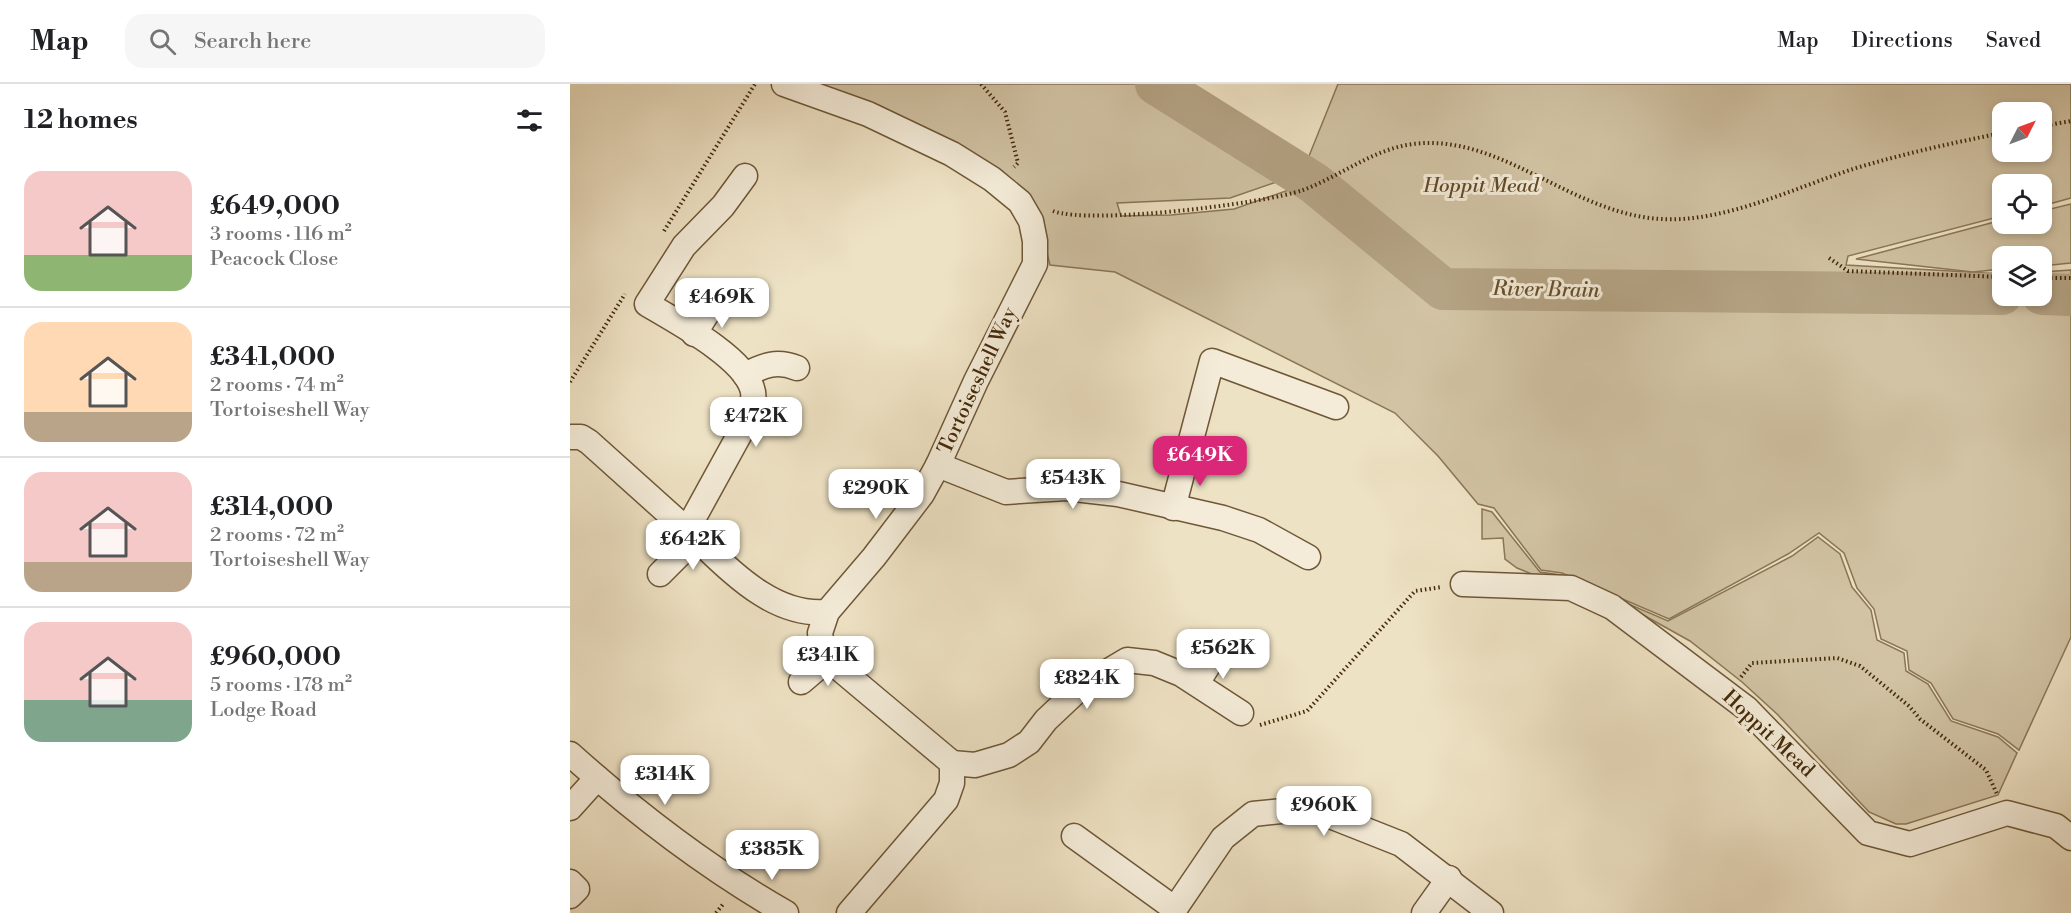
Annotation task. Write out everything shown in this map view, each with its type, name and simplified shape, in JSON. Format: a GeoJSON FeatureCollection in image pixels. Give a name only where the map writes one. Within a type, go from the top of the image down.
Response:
{"type":"FeatureCollection","features":[{"type":"Feature","properties":{"kind":"street","name":"Tortoiseshell Way"},"geometry":{"type":"LineString","coordinates":[[784,84],[868,114],[952,154],[992,179],[1020,202],[1031,221],[1035,264],[976,381],[938,465],[909,512],[827,612],[820,633],[823,653],[828,659]]}},
{"type":"Feature","properties":{"kind":"street"},"geometry":{"type":"LineString","coordinates":[[660,574],[692,534],[748,419],[753,388],[745,375],[730,359],[647,304],[684,246],[723,206],[745,176]]}},
{"type":"Feature","properties":{"kind":"street"},"geometry":{"type":"LineString","coordinates":[[694,334],[715,301]]}},
{"type":"Feature","properties":{"kind":"street"},"geometry":{"type":"LineString","coordinates":[[1173,508],[1212,361],[1336,407]]}},
{"type":"Feature","properties":{"kind":"street"},"geometry":{"type":"LineString","coordinates":[[745,375],[767,364],[788,364],[797,368]]}},
{"type":"Feature","properties":{"kind":"street"},"geometry":{"type":"LineString","coordinates":[[570,437],[581,437],[589,442],[692,534],[731,573],[784,605],[814,613],[827,612]]}},
{"type":"Feature","properties":{"kind":"street"},"geometry":{"type":"LineString","coordinates":[[938,465],[1006,492],[1066,488],[1118,494],[1223,518],[1259,530],[1308,557]]}},
{"type":"Feature","properties":{"kind":"street","name":"Hoppit Mead"},"geometry":{"type":"LineString","coordinates":[[1463,584],[1493,575],[1570,588],[1612,607],[1727,694],[1776,737],[1868,833],[1910,844],[2007,813]]}},
{"type":"Feature","properties":{"kind":"street"},"geometry":{"type":"LineString","coordinates":[[1197,683],[1215,655]]}},
{"type":"Feature","properties":{"kind":"street"},"geometry":{"type":"LineString","coordinates":[[801,682],[828,659],[952,763],[975,765],[1009,754],[1029,742],[1046,720],[1080,688],[1127,660],[1154,663],[1197,683],[1241,713]]}},
{"type":"Feature","properties":{"kind":"street"},"geometry":{"type":"LineString","coordinates":[[570,754],[670,838],[738,886],[786,913]]}},
{"type":"Feature","properties":{"kind":"street"},"geometry":{"type":"LineString","coordinates":[[849,913],[946,800],[952,783],[952,763]]}},
{"type":"Feature","properties":{"kind":"street"},"geometry":{"type":"LineString","coordinates":[[570,808],[597,778]]}},
{"type":"Feature","properties":{"kind":"street"},"geometry":{"type":"LineString","coordinates":[[1074,836],[1174,911],[1223,838],[1253,814],[1310,808],[1401,844],[1449,878],[1491,913]]}},
{"type":"Feature","properties":{"kind":"street"},"geometry":{"type":"LineString","coordinates":[[2007,813],[2056,826],[2071,838]]}},
{"type":"Feature","properties":{"kind":"street"},"geometry":{"type":"LineString","coordinates":[[1424,913],[1449,878]]}},
{"type":"Feature","properties":{"kind":"street"},"geometry":{"type":"LineString","coordinates":[[570,882],[577,889],[570,896]]}},
{"type":"Feature","properties":{"kind":"path"},"geometry":{"type":"LineString","coordinates":[[981,84],[997,100],[1010,124],[1018,163],[1003,178],[1020,202],[1033,204],[1038,201],[1048,209],[1064,215],[1117,216],[1233,203],[1302,190],[1386,150],[1438,142],[1470,148],[1517,166],[1604,209],[1665,220],[1723,212],[1882,160],[1992,135]]}},
{"type":"Feature","properties":{"kind":"path"},"geometry":{"type":"LineString","coordinates":[[2052,124],[2071,121]]}},
{"type":"Feature","properties":{"kind":"path"},"geometry":{"type":"LineString","coordinates":[[1829,258],[1848,271],[1992,277]]}},
{"type":"Feature","properties":{"kind":"path"},"geometry":{"type":"LineString","coordinates":[[2052,278],[2071,278]]}},
{"type":"Feature","properties":{"kind":"path"},"geometry":{"type":"LineString","coordinates":[[1241,713],[1254,727],[1308,711],[1415,591],[1463,584]]}},
{"type":"Feature","properties":{"kind":"path"},"geometry":{"type":"LineString","coordinates":[[1727,694],[1752,663],[1837,658],[1860,666],[1909,706],[1920,719],[1986,770],[2007,813]]}},
{"type":"Feature","properties":{"kind":"green space"},"geometry":{"type":"Polygon","coordinates":[[[817,84],[1143,84],[1291,177],[1230,198],[1117,203],[1121,216],[1171,215],[1234,209],[1303,185],[1439,295],[1992,301],[1992,306],[2052,306],[2052,302],[2071,302],[2071,637],[2019,750],[1998,734],[1953,719],[1931,683],[1909,670],[1907,651],[1881,639],[1874,609],[1857,588],[1844,553],[1819,533],[1788,554],[1669,619],[1562,573],[1541,570],[1494,508],[1478,504],[1438,456],[1395,413],[1115,272],[1050,265],[1038,216],[817,84]]]}},
{"type":"Feature","properties":{"kind":"green space","name":"Hoppit Mead"},"geometry":{"type":"Polygon","coordinates":[[[1338,84],[2071,84],[2071,198],[2052,203],[2052,174],[1992,174],[1992,219],[1848,256],[1846,265],[1992,273],[1992,282],[1793,274],[1443,289],[1305,166],[1338,84]]]}},
{"type":"Feature","properties":{"kind":"green space"},"geometry":{"type":"Polygon","coordinates":[[[2071,204],[2071,263],[2052,265],[2052,246],[1992,246],[1992,270],[1973,272],[1856,259],[1992,223],[1992,234],[2052,234],[2052,209],[2071,204]]]}},
{"type":"Feature","properties":{"kind":"green space"},"geometry":{"type":"Polygon","coordinates":[[[2071,270],[2071,284],[2052,283],[2052,271],[2071,270]]]}},
{"type":"Feature","properties":{"kind":"green space"},"geometry":{"type":"Polygon","coordinates":[[[1482,509],[1492,512],[1540,572],[1561,575],[1668,621],[1792,556],[1818,537],[1840,554],[1852,587],[1871,610],[1877,640],[1904,653],[1906,671],[1928,684],[1951,721],[1998,737],[2017,753],[1998,795],[1906,824],[1896,824],[1869,812],[1777,714],[1742,682],[1690,641],[1629,607],[1539,577],[1517,568],[1505,559],[1503,538],[1482,539],[1482,509]]]}},
{"type":"Feature","properties":{"kind":"waterway","name":"River Brain"},"geometry":{"type":"LineString","coordinates":[[1156,84],[1314,183],[1443,289],[1992,294]]}},
{"type":"Feature","properties":{"kind":"waterway","name":"River Brain"},"geometry":{"type":"LineString","coordinates":[[2052,294],[2071,295]]}}]}
